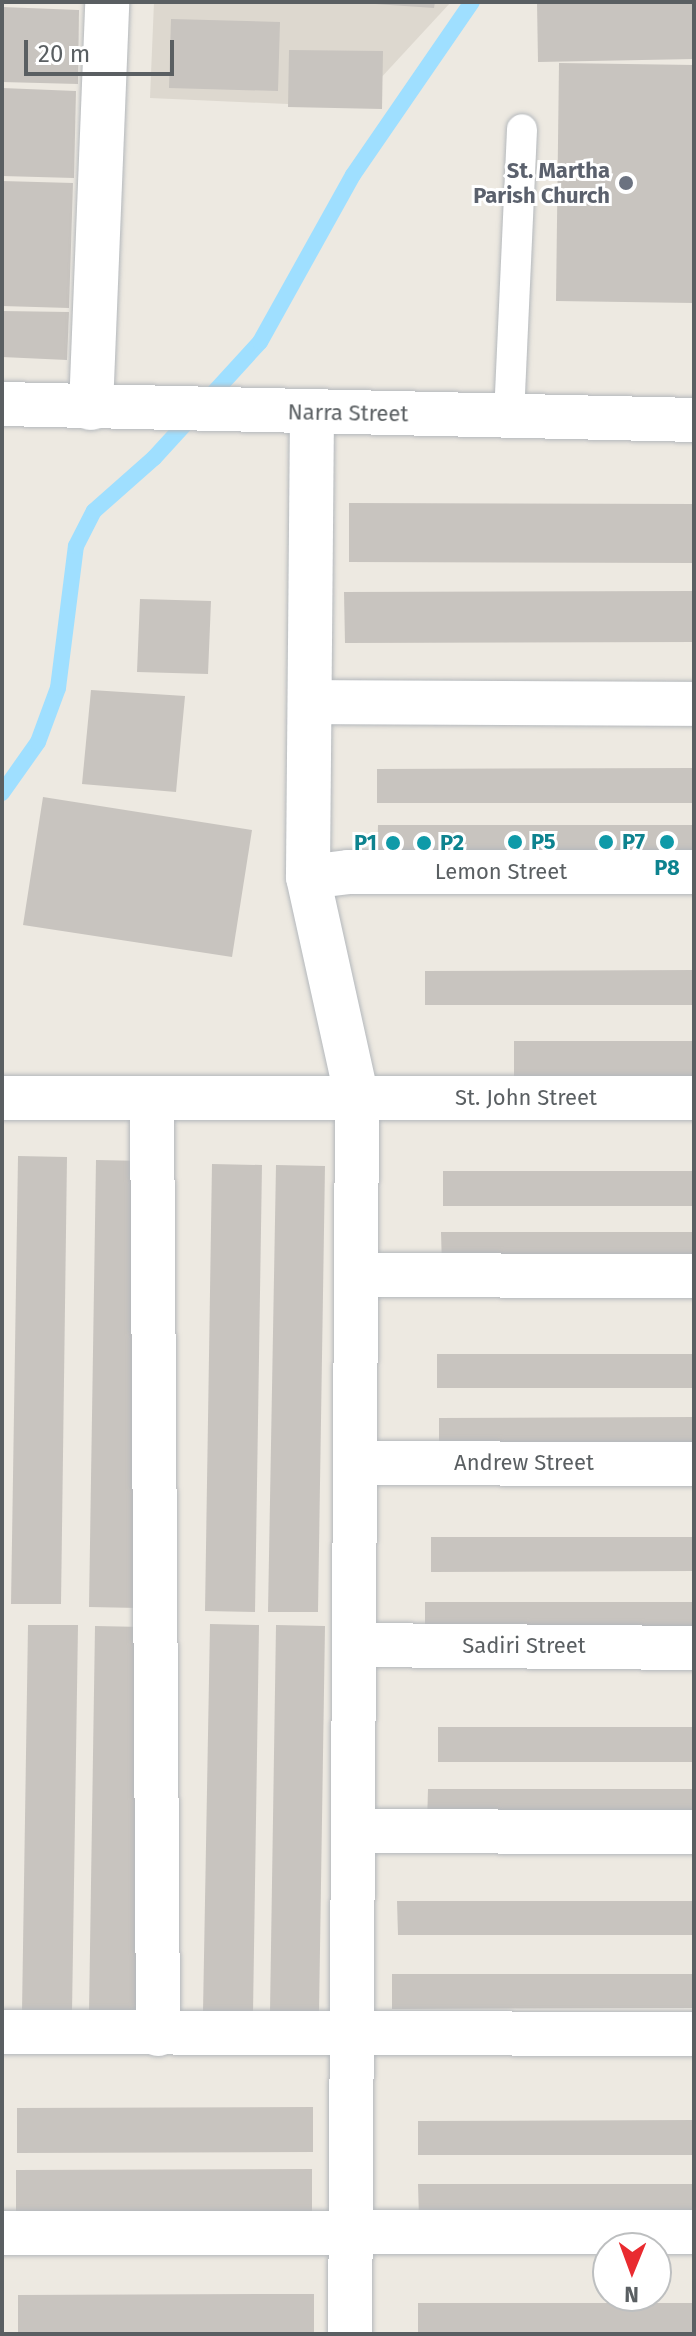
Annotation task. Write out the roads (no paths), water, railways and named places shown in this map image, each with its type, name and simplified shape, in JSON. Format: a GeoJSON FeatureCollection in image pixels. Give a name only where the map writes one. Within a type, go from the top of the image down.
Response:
{"type":"FeatureCollection","features":[{"type":"Feature","properties":{"kind":"street"},"geometry":{"type":"LineString","coordinates":[[91,408],[107,2]]}},
{"type":"Feature","properties":{"kind":"street","name":"Narra Street"},"geometry":{"type":"LineString","coordinates":[[2,404],[694,420]]}},
{"type":"Feature","properties":{"kind":"street"},"geometry":{"type":"LineString","coordinates":[[312,413],[313,702],[308,877],[357,1098],[350,2334]]}},
{"type":"Feature","properties":{"kind":"street"},"geometry":{"type":"LineString","coordinates":[[313,702],[694,704]]}},
{"type":"Feature","properties":{"kind":"street","name":"Lemon Street"},"geometry":{"type":"LineString","coordinates":[[308,877],[348,872],[694,872]]}},
{"type":"Feature","properties":{"kind":"street","name":"St. John Street"},"geometry":{"type":"LineString","coordinates":[[2,1098],[694,1098]]}},
{"type":"Feature","properties":{"kind":"street"},"geometry":{"type":"LineString","coordinates":[[152,1100],[158,2034]]}},
{"type":"Feature","properties":{"kind":"street"},"geometry":{"type":"LineString","coordinates":[[356,1275],[694,1276]]}},
{"type":"Feature","properties":{"kind":"street","name":"Andrew Street"},"geometry":{"type":"LineString","coordinates":[[355,1463],[694,1464]]}},
{"type":"Feature","properties":{"kind":"street","name":"Sadiri Street"},"geometry":{"type":"LineString","coordinates":[[354,1645],[694,1648]]}},
{"type":"Feature","properties":{"kind":"street"},"geometry":{"type":"LineString","coordinates":[[353,1831],[694,1832]]}},
{"type":"Feature","properties":{"kind":"street"},"geometry":{"type":"LineString","coordinates":[[2,2032],[352,2036],[694,2034]]}},
{"type":"Feature","properties":{"kind":"street"},"geometry":{"type":"LineString","coordinates":[[2,2233],[694,2232]]}},
{"type":"Feature","properties":{"kind":"lane"},"geometry":{"type":"LineString","coordinates":[[509,416],[522,129]]}},
{"type":"Feature","properties":{"kind":"waterway"},"geometry":{"type":"LineString","coordinates":[[2,793],[38,742],[58,688],[76,546],[94,511],[154,458],[260,342],[353,175],[472,2]]}},
{"type":"Feature","properties":{"kind":"place","name":"St. Martha Parish Church"},"geometry":{"type":"Point","coordinates":[626,183]}},
{"type":"Feature","properties":{"kind":"place","name":"P5"},"geometry":{"type":"Point","coordinates":[515,842]}},
{"type":"Feature","properties":{"kind":"place","name":"P7"},"geometry":{"type":"Point","coordinates":[606,842]}},
{"type":"Feature","properties":{"kind":"place","name":"P8"},"geometry":{"type":"Point","coordinates":[667,842]}},
{"type":"Feature","properties":{"kind":"place","name":"P1"},"geometry":{"type":"Point","coordinates":[393,843]}},
{"type":"Feature","properties":{"kind":"place","name":"P2"},"geometry":{"type":"Point","coordinates":[424,843]}}]}
